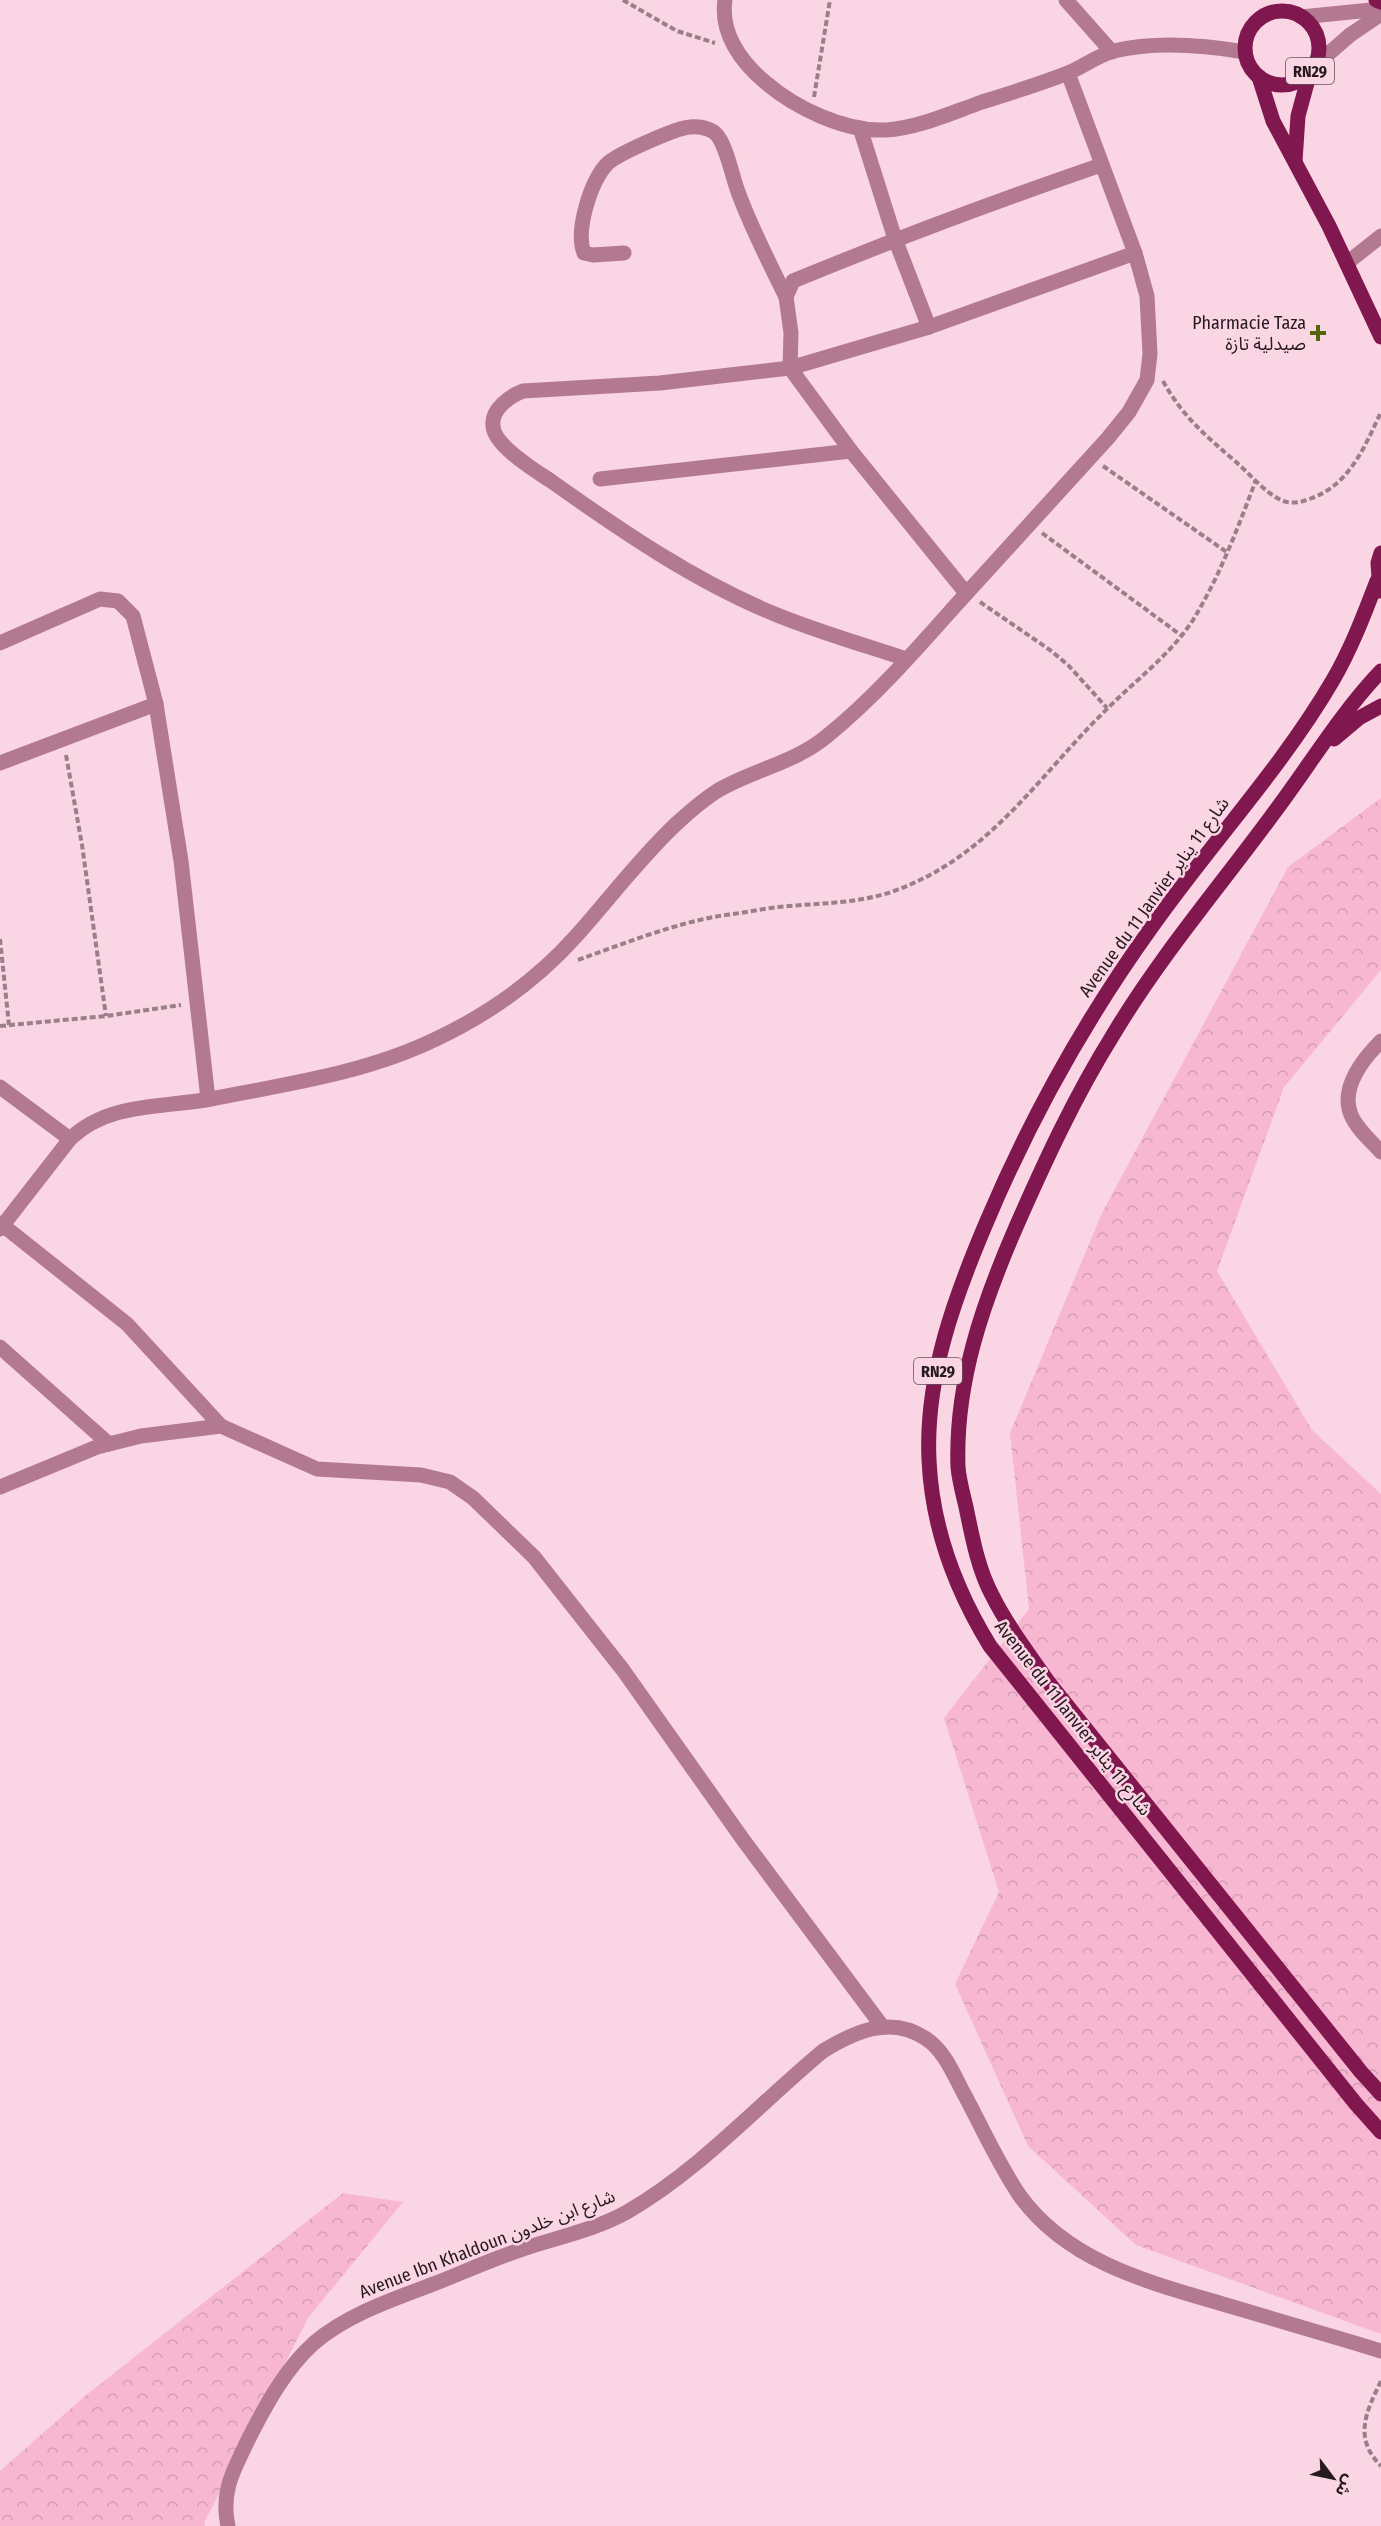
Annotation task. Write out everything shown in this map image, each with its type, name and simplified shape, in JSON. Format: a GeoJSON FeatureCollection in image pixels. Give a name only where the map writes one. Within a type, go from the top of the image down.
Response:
{"type":"FeatureCollection","features":[{"type":"Feature","properties":{"kind":"main road"},"geometry":{"type":"LineString","coordinates":[[1245,52],[1249,33],[1261,18],[1266,0]]}},
{"type":"Feature","properties":{"kind":"main road"},"geometry":{"type":"LineString","coordinates":[[1376,0],[1381,2]]}},
{"type":"Feature","properties":{"kind":"main road"},"geometry":{"type":"LineString","coordinates":[[1261,18],[1279,12],[1298,11]]}},
{"type":"Feature","properties":{"kind":"main road","name":"RN29"},"geometry":{"type":"LineString","coordinates":[[1295,161],[1298,116],[1318,53],[1317,36],[1298,11]]}},
{"type":"Feature","properties":{"kind":"main road","name":"RN29"},"geometry":{"type":"LineString","coordinates":[[1245,52],[1252,69],[1267,82],[1285,85],[1303,78],[1311,70]]}},
{"type":"Feature","properties":{"kind":"main road","name":"RN29"},"geometry":{"type":"LineString","coordinates":[[1259,76],[1273,121],[1347,263],[1381,338]]}},
{"type":"Feature","properties":{"kind":"main road","name":"RN29"},"geometry":{"type":"LineString","coordinates":[[1379,588],[1378,563],[1381,553]]}},
{"type":"Feature","properties":{"kind":"main road","name":"Avenue du 11 Janvier شارع 11 يناير"},"geometry":{"type":"LineString","coordinates":[[1379,588],[1333,680],[1296,737],[1152,925],[1092,1013],[1047,1092],[1013,1159],[975,1250],[947,1326],[932,1398],[929,1457],[933,1503],[955,1581],[969,1613],[990,1646],[1381,2132]]}},
{"type":"Feature","properties":{"kind":"main road","name":"Avenue du 11 Janvier شارع 11 يناير"},"geometry":{"type":"LineString","coordinates":[[1381,671],[1353,701],[1146,985],[1114,1033],[1075,1101],[1002,1259],[974,1337],[960,1410],[958,1469],[972,1538],[990,1593],[1015,1636],[1049,1683],[1381,2094]]}},
{"type":"Feature","properties":{"kind":"main road"},"geometry":{"type":"LineString","coordinates":[[1317,752],[1359,718],[1381,706]]}},
{"type":"Feature","properties":{"kind":"street"},"geometry":{"type":"LineString","coordinates":[[725,0],[726,29],[736,49],[752,71],[781,96],[812,112],[860,128],[886,130],[920,123],[1068,73],[1112,52],[1192,45],[1245,52]]}},
{"type":"Feature","properties":{"kind":"street"},"geometry":{"type":"LineString","coordinates":[[1066,0],[1112,52]]}},
{"type":"Feature","properties":{"kind":"street"},"geometry":{"type":"LineString","coordinates":[[1298,11],[1381,9]]}},
{"type":"Feature","properties":{"kind":"street"},"geometry":{"type":"LineString","coordinates":[[1311,70],[1350,35],[1381,14]]}},
{"type":"Feature","properties":{"kind":"street"},"geometry":{"type":"LineString","coordinates":[[882,2026],[744,1840],[623,1670],[534,1557],[473,1497],[450,1482],[437,1477],[317,1469],[221,1426],[127,1324],[1,1226],[70,1139],[84,1126],[99,1117],[115,1112],[208,1099],[372,1064],[435,1040],[488,1011],[537,974],[576,937],[650,849],[679,821],[717,791],[795,757],[825,738],[906,659],[1090,458],[1129,412],[1147,380],[1150,354],[1147,296],[1135,253],[1068,73]]}},
{"type":"Feature","properties":{"kind":"street"},"geometry":{"type":"LineString","coordinates":[[624,253],[593,255],[585,253],[580,242],[582,225],[597,176],[610,162],[653,140],[688,127],[706,128],[716,134],[737,191],[786,297],[791,333],[790,368],[851,451],[966,593]]}},
{"type":"Feature","properties":{"kind":"street"},"geometry":{"type":"LineString","coordinates":[[860,128],[895,239],[929,327]]}},
{"type":"Feature","properties":{"kind":"street"},"geometry":{"type":"LineString","coordinates":[[786,297],[793,280],[964,212],[1101,165]]}},
{"type":"Feature","properties":{"kind":"street"},"geometry":{"type":"LineString","coordinates":[[1347,263],[1381,236]]}},
{"type":"Feature","properties":{"kind":"street"},"geometry":{"type":"LineString","coordinates":[[906,659],[777,615],[702,579],[631,538],[515,455],[503,444],[492,426],[495,416],[511,396],[523,391],[660,383],[790,368],[929,327],[1135,253]]}},
{"type":"Feature","properties":{"kind":"street"},"geometry":{"type":"LineString","coordinates":[[600,479],[851,451]]}},
{"type":"Feature","properties":{"kind":"street"},"geometry":{"type":"LineString","coordinates":[[0,643],[100,599],[118,602],[133,616],[156,704],[181,861],[208,1099]]}},
{"type":"Feature","properties":{"kind":"street"},"geometry":{"type":"LineString","coordinates":[[0,763],[156,704]]}},
{"type":"Feature","properties":{"kind":"street"},"geometry":{"type":"LineString","coordinates":[[1381,1041],[1358,1066],[1349,1090],[1351,1114],[1362,1131],[1381,1152]]}},
{"type":"Feature","properties":{"kind":"street"},"geometry":{"type":"LineString","coordinates":[[0,1088],[70,1139]]}},
{"type":"Feature","properties":{"kind":"street"},"geometry":{"type":"LineString","coordinates":[[0,1347],[109,1444]]}},
{"type":"Feature","properties":{"kind":"street"},"geometry":{"type":"LineString","coordinates":[[0,1487],[109,1444],[141,1436],[221,1426]]}},
{"type":"Feature","properties":{"kind":"street","name":"Avenue Ibn Khaldoun شارع ابن خلدون"},"geometry":{"type":"LineString","coordinates":[[228,2526],[224,2510],[225,2495],[231,2477],[253,2431],[284,2377],[315,2343],[365,2312],[395,2299],[518,2250],[577,2232],[624,2214],[678,2179],[824,2051],[848,2036],[882,2026],[912,2031],[924,2037],[943,2055],[1020,2195],[1048,2227],[1068,2242],[1111,2268],[1148,2282],[1381,2351]]}},
{"type":"Feature","properties":{"kind":"path"},"geometry":{"type":"LineString","coordinates":[[623,0],[677,31],[736,49]]}},
{"type":"Feature","properties":{"kind":"path"},"geometry":{"type":"LineString","coordinates":[[812,112],[830,0]]}},
{"type":"Feature","properties":{"kind":"path"},"geometry":{"type":"LineString","coordinates":[[1160,375],[1185,415],[1256,480],[1283,501],[1304,501],[1322,495],[1337,484],[1355,464],[1381,412]]}},
{"type":"Feature","properties":{"kind":"path"},"geometry":{"type":"LineString","coordinates":[[1090,458],[1228,553]]}},
{"type":"Feature","properties":{"kind":"path"},"geometry":{"type":"LineString","coordinates":[[571,963],[638,939],[720,916],[777,907],[860,901],[930,876],[965,854],[1008,816],[1107,708],[1182,636],[1204,601],[1228,553],[1256,480]]}},
{"type":"Feature","properties":{"kind":"path"},"geometry":{"type":"LineString","coordinates":[[1030,524],[1182,636]]}},
{"type":"Feature","properties":{"kind":"path"},"geometry":{"type":"LineString","coordinates":[[966,593],[1050,650],[1068,665],[1107,708]]}},
{"type":"Feature","properties":{"kind":"path"},"geometry":{"type":"LineString","coordinates":[[63,740],[84,856],[106,1016]]}},
{"type":"Feature","properties":{"kind":"path"},"geometry":{"type":"LineString","coordinates":[[0,939],[9,1025]]}},
{"type":"Feature","properties":{"kind":"path"},"geometry":{"type":"LineString","coordinates":[[0,1026],[106,1016],[197,1003]]}},
{"type":"Feature","properties":{"kind":"path"},"geometry":{"type":"LineString","coordinates":[[1381,2381],[1364,2422],[1364,2434],[1373,2458],[1381,2466]]}},
{"type":"Feature","properties":{"kind":"green space"},"geometry":{"type":"Polygon","coordinates":[[[1381,798],[1381,970],[1284,1087],[1217,1271],[1312,1430],[1381,1494],[1381,2334],[1136,2245],[1028,2146],[955,1984],[999,1892],[944,1718],[1029,1609],[1010,1433],[1102,1213],[1288,867],[1381,798]]]}},
{"type":"Feature","properties":{"kind":"green space"},"geometry":{"type":"Polygon","coordinates":[[[343,2193],[403,2202],[308,2318],[204,2523],[205,2526],[0,2526],[0,2471],[85,2396],[343,2193]]]}},
{"type":"Feature","properties":{"kind":"place","name":"Pharmacie Taza صيدلية تازة"},"geometry":{"type":"Point","coordinates":[1318,333]}}]}
